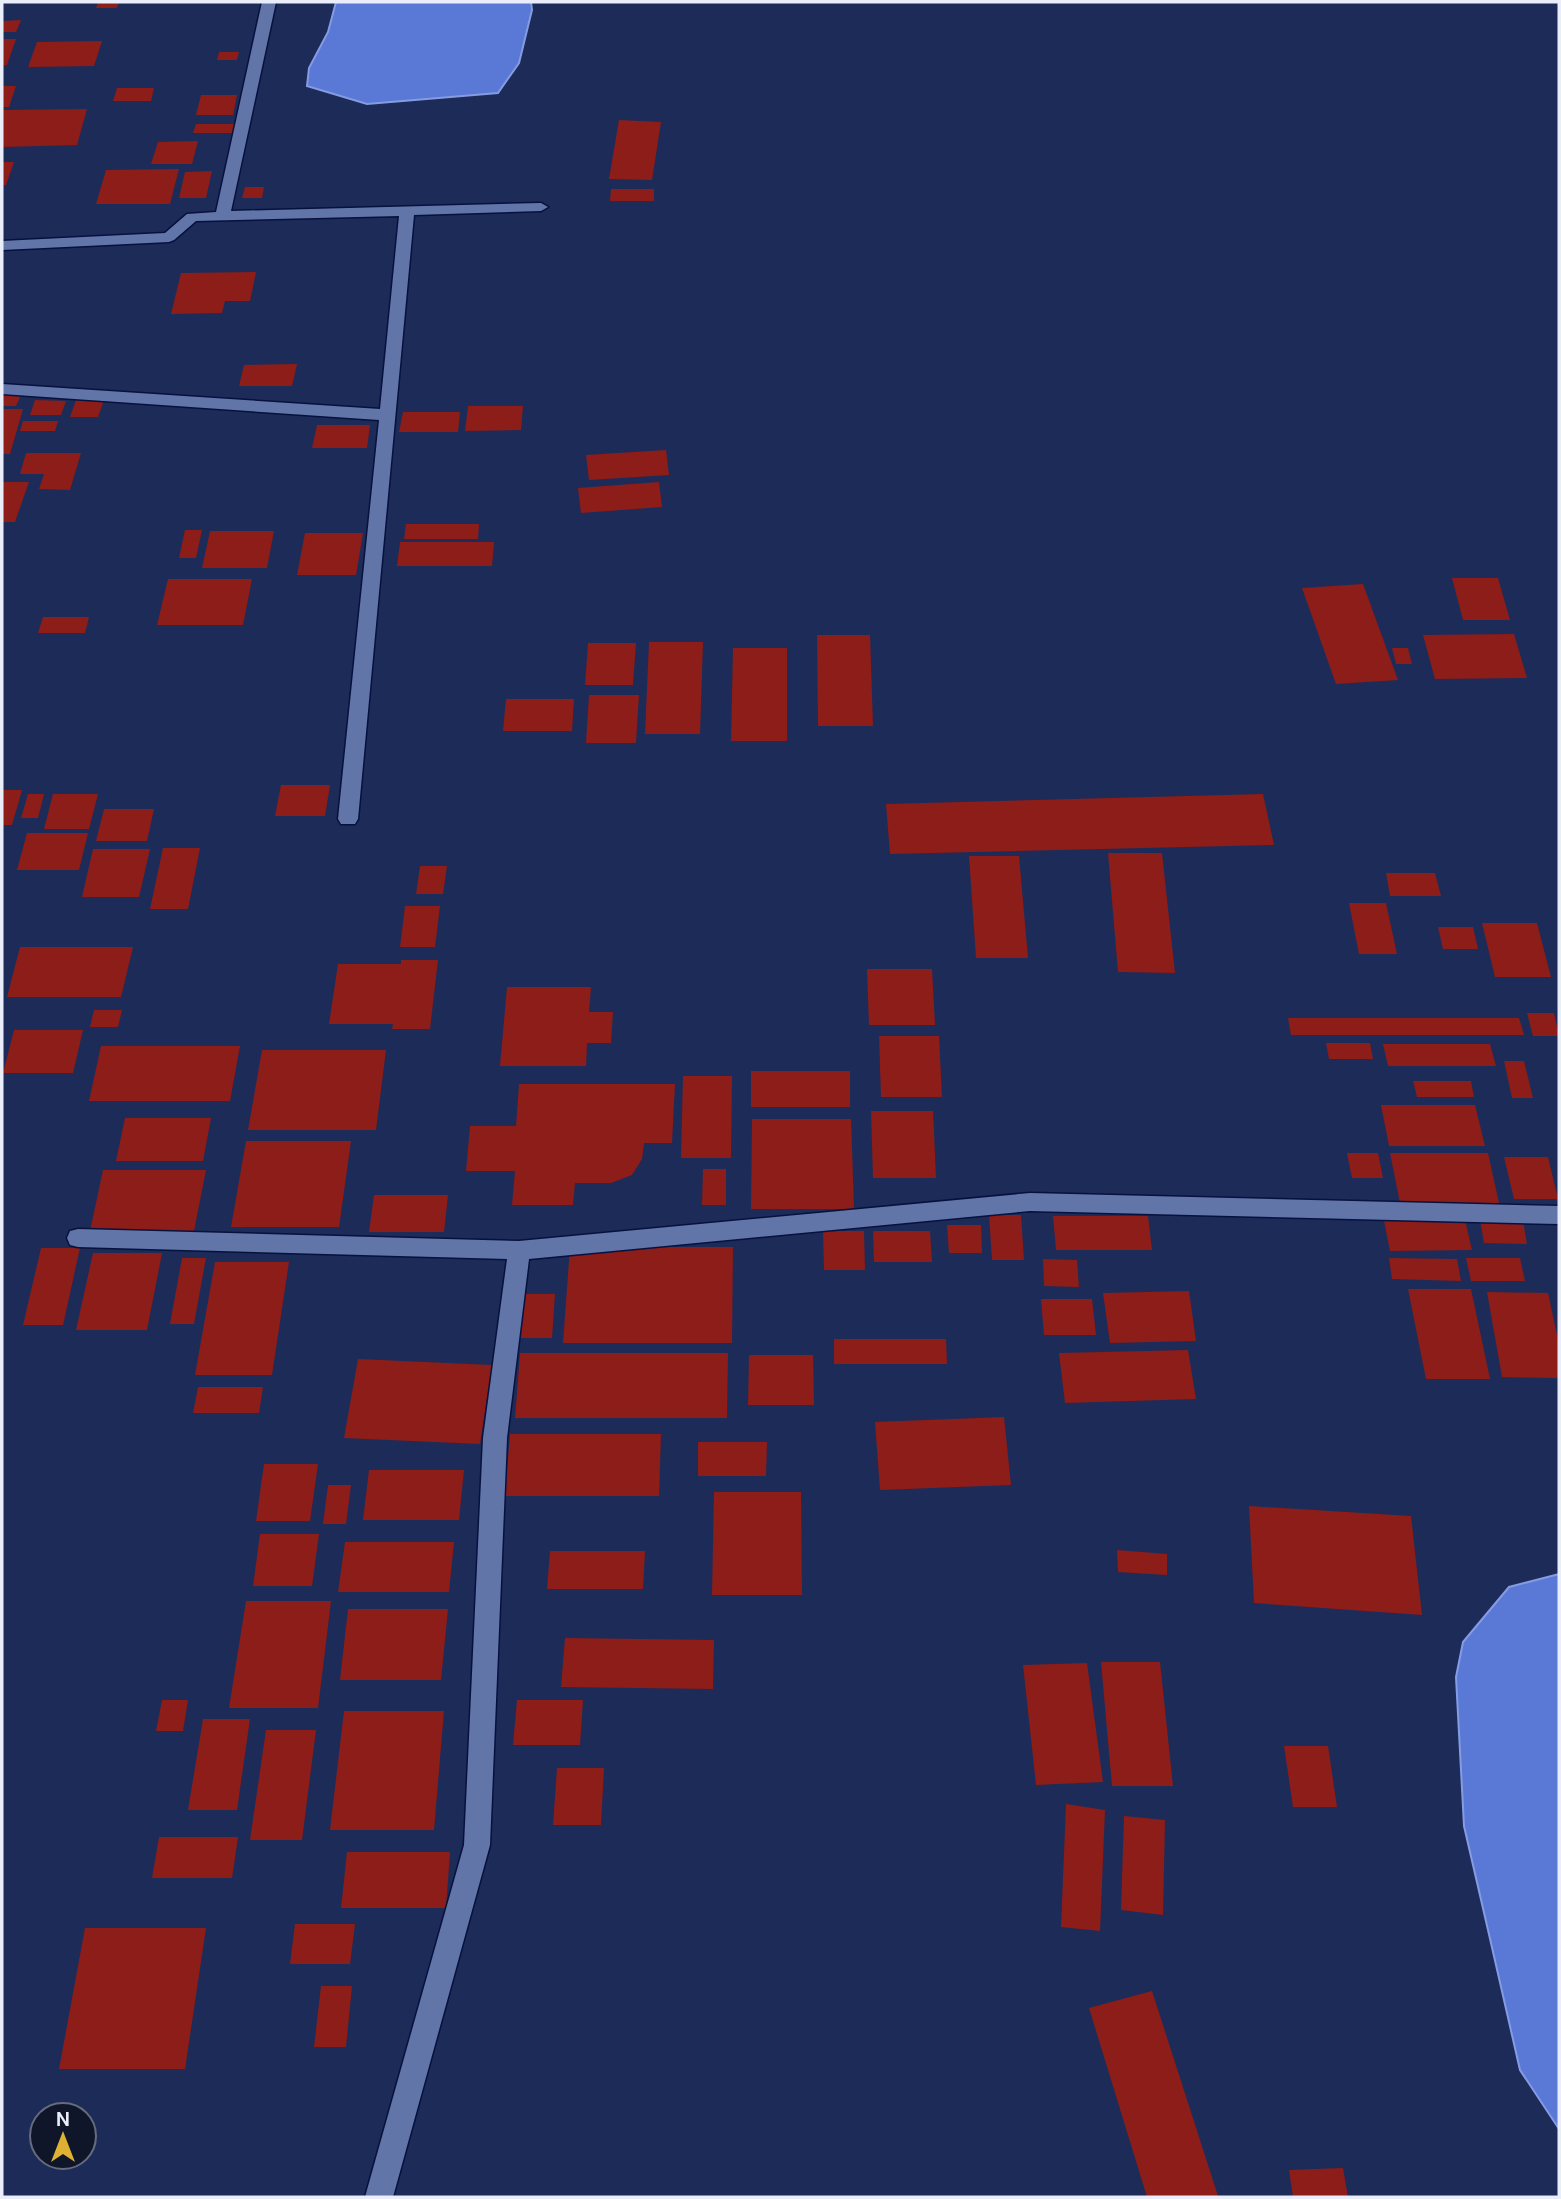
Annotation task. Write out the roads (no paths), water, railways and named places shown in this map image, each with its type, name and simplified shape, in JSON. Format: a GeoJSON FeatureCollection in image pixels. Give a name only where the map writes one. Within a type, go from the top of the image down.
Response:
{"type":"FeatureCollection","features":[{"type":"Feature","properties":{"kind":"street"},"geometry":{"type":"LineString","coordinates":[[223,216],[269,2]]}},
{"type":"Feature","properties":{"kind":"street"},"geometry":{"type":"LineString","coordinates":[[2,246],[169,237],[192,217],[541,207]]}},
{"type":"Feature","properties":{"kind":"street"},"geometry":{"type":"LineString","coordinates":[[348,819],[407,211]]}},
{"type":"Feature","properties":{"kind":"street"},"geometry":{"type":"LineString","coordinates":[[2,389],[387,415]]}},
{"type":"Feature","properties":{"kind":"street"},"geometry":{"type":"LineString","coordinates":[[78,1238],[519,1250],[1030,1202],[1559,1215]]}},
{"type":"Feature","properties":{"kind":"street"},"geometry":{"type":"LineString","coordinates":[[379,2197],[477,1845],[495,1438],[519,1250]]}},
{"type":"Feature","properties":{"kind":"water"},"geometry":{"type":"Polygon","coordinates":[[[336,2],[531,2],[532,10],[519,63],[498,93],[367,104],[307,86],[309,68],[328,32],[336,2]]]}},
{"type":"Feature","properties":{"kind":"water"},"geometry":{"type":"Polygon","coordinates":[[[1559,1574],[1559,2129],[1520,2070],[1464,1826],[1456,1677],[1463,1642],[1509,1587],[1559,1574]]]}}]}
